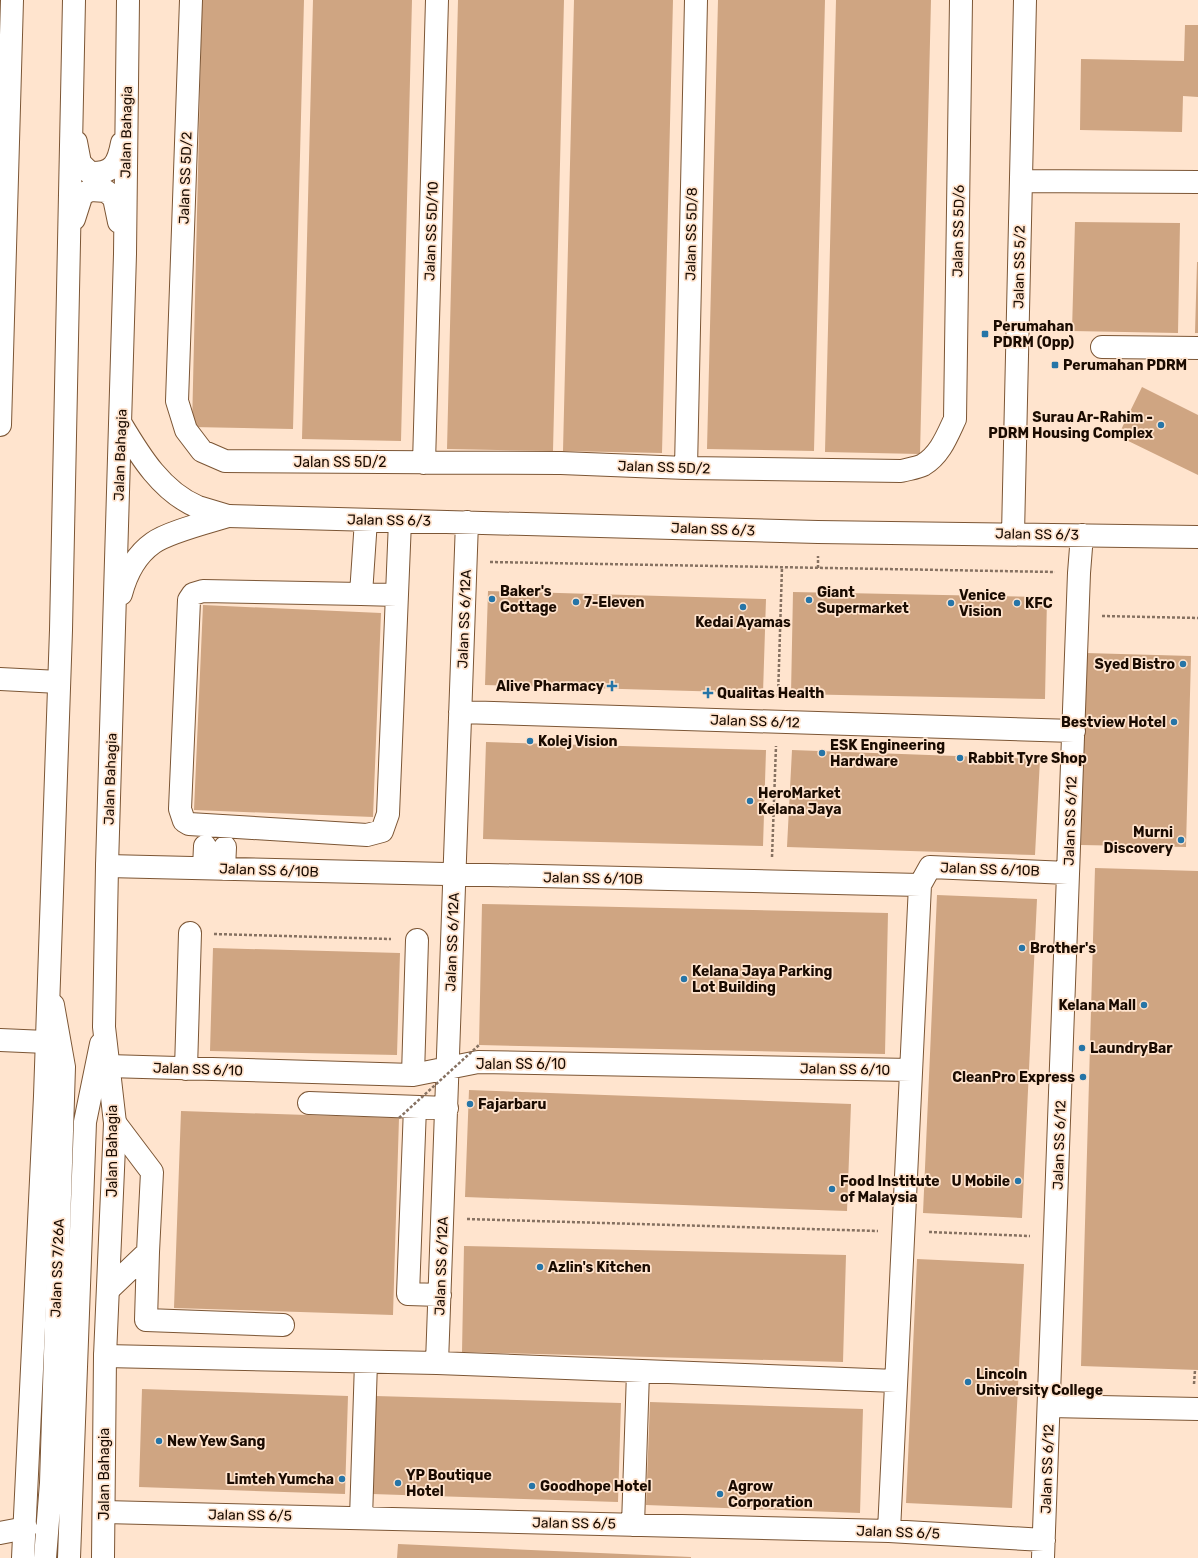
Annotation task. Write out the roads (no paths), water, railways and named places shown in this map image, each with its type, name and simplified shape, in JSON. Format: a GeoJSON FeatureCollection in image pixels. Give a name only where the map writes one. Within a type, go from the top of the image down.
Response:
{"type":"FeatureCollection","features":[{"type":"Feature","properties":{"kind":"street"},"geometry":{"type":"LineString","coordinates":[[0,425],[3,221],[12,0]]}},
{"type":"Feature","properties":{"kind":"street"},"geometry":{"type":"LineString","coordinates":[[23,1558],[26,1528],[49,978],[59,682],[74,0]]}},
{"type":"Feature","properties":{"kind":"street","name":"Jalan Bahagia"},"geometry":{"type":"LineString","coordinates":[[103,1558],[105,1356],[115,1122],[104,1027],[107,866],[125,254],[128,0]]}},
{"type":"Feature","properties":{"kind":"street","name":"Jalan SS 5D/2"},"geometry":{"type":"LineString","coordinates":[[191,0],[177,401],[186,430],[202,451],[225,462],[561,463],[686,468],[901,471],[922,465],[934,456]]}},
{"type":"Feature","properties":{"kind":"street","name":"Jalan SS 5D/10"},"geometry":{"type":"LineString","coordinates":[[424,463],[437,0]]}},
{"type":"Feature","properties":{"kind":"street","name":"Jalan SS 5D/8"},"geometry":{"type":"LineString","coordinates":[[686,468],[696,0]]}},
{"type":"Feature","properties":{"kind":"street","name":"Jalan SS 5D/6"},"geometry":{"type":"LineString","coordinates":[[934,456],[945,441],[955,419],[961,0]]}},
{"type":"Feature","properties":{"kind":"street","name":"Jalan SS 5/2"},"geometry":{"type":"LineString","coordinates":[[1013,534],[1025,0]]}},
{"type":"Feature","properties":{"kind":"street"},"geometry":{"type":"LineString","coordinates":[[72,120],[80,163],[90,173],[99,173],[108,171],[117,162],[126,116]]}},
{"type":"Feature","properties":{"kind":"street"},"geometry":{"type":"LineString","coordinates":[[1020,181],[1198,182]]}},
{"type":"Feature","properties":{"kind":"street"},"geometry":{"type":"LineString","coordinates":[[69,253],[76,207],[82,194],[91,190],[106,191],[114,198],[125,254]]}},
{"type":"Feature","properties":{"kind":"street"},"geometry":{"type":"LineString","coordinates":[[1102,347],[1198,348]]}},
{"type":"Feature","properties":{"kind":"street"},"geometry":{"type":"LineString","coordinates":[[121,424],[144,463],[176,494],[198,506],[228,516]]}},
{"type":"Feature","properties":{"kind":"street"},"geometry":{"type":"LineString","coordinates":[[115,614],[125,579],[133,563],[153,543],[228,516]]}},
{"type":"Feature","properties":{"kind":"street","name":"Jalan SS 6/3"},"geometry":{"type":"LineString","coordinates":[[228,516],[818,532],[1198,537]]}},
{"type":"Feature","properties":{"kind":"street"},"geometry":{"type":"LineString","coordinates":[[361,594],[366,520]]}},
{"type":"Feature","properties":{"kind":"street"},"geometry":{"type":"LineString","coordinates":[[397,595],[203,591],[193,594],[189,600],[180,809],[184,821],[197,825],[366,835],[382,831],[388,814],[397,595],[400,521]]}},
{"type":"Feature","properties":{"kind":"street","name":"Jalan SS 6/12A"},"geometry":{"type":"LineString","coordinates":[[437,1363],[467,522]]}},
{"type":"Feature","properties":{"kind":"street","name":"Jalan SS 6/12"},"geometry":{"type":"LineString","coordinates":[[1043,1549],[1079,573],[1082,535]]}},
{"type":"Feature","properties":{"kind":"street"},"geometry":{"type":"LineString","coordinates":[[0,679],[59,682]]}},
{"type":"Feature","properties":{"kind":"street","name":"Jalan SS 6/12"},"geometry":{"type":"LineString","coordinates":[[460,712],[1074,731]]}},
{"type":"Feature","properties":{"kind":"street"},"geometry":{"type":"LineString","coordinates":[[214,869],[215,846]]}},
{"type":"Feature","properties":{"kind":"street","name":"Jalan SS 6/10B"},"geometry":{"type":"LineString","coordinates":[[107,866],[920,886],[930,867],[1068,873]]}},
{"type":"Feature","properties":{"kind":"street"},"geometry":{"type":"LineString","coordinates":[[889,1531],[920,886]]}},
{"type":"Feature","properties":{"kind":"street"},"geometry":{"type":"LineString","coordinates":[[186,1069],[190,933]]}},
{"type":"Feature","properties":{"kind":"street"},"geometry":{"type":"LineString","coordinates":[[413,1075],[417,940]]}},
{"type":"Feature","properties":{"kind":"street","name":"Jalan SS 7/26A"},"geometry":{"type":"LineString","coordinates":[[45,1558],[51,1483],[64,1067],[49,978]]}},
{"type":"Feature","properties":{"kind":"street","name":"Jalan SS 7/26A"},"geometry":{"type":"LineString","coordinates":[[69,1558],[85,1122],[104,1027]]}},
{"type":"Feature","properties":{"kind":"street"},"geometry":{"type":"LineString","coordinates":[[0,1040],[46,1042]]}},
{"type":"Feature","properties":{"kind":"street","name":"Jalan SS 6/10"},"geometry":{"type":"LineString","coordinates":[[108,1066],[413,1075],[478,1062],[911,1070]]}},
{"type":"Feature","properties":{"kind":"street"},"geometry":{"type":"LineString","coordinates":[[309,1103],[407,1112],[447,1108]]}},
{"type":"Feature","properties":{"kind":"street"},"geometry":{"type":"LineString","coordinates":[[407,1112],[408,1294],[440,1295]]}},
{"type":"Feature","properties":{"kind":"street"},"geometry":{"type":"LineString","coordinates":[[115,1122],[152,1172],[146,1320],[283,1325]]}},
{"type":"Feature","properties":{"kind":"street"},"geometry":{"type":"LineString","coordinates":[[108,1290],[148,1252]]}},
{"type":"Feature","properties":{"kind":"street"},"geometry":{"type":"LineString","coordinates":[[105,1356],[437,1363],[896,1381]]}},
{"type":"Feature","properties":{"kind":"street"},"geometry":{"type":"LineString","coordinates":[[361,1518],[366,1362]]}},
{"type":"Feature","properties":{"kind":"street"},"geometry":{"type":"LineString","coordinates":[[633,1525],[638,1372]]}},
{"type":"Feature","properties":{"kind":"street"},"geometry":{"type":"LineString","coordinates":[[1049,1406],[1198,1409]]}},
{"type":"Feature","properties":{"kind":"street","name":"Jalan SS 6/5"},"geometry":{"type":"LineString","coordinates":[[104,1512],[889,1531],[1043,1549]]}},
{"type":"Feature","properties":{"kind":"street"},"geometry":{"type":"LineString","coordinates":[[0,1532],[26,1528]]}},
{"type":"Feature","properties":{"kind":"place","name":"Perumahan PDRM (Opp)"},"geometry":{"type":"Point","coordinates":[985,334]}},
{"type":"Feature","properties":{"kind":"place","name":"Perumahan PDRM"},"geometry":{"type":"Point","coordinates":[1055,365]}},
{"type":"Feature","properties":{"kind":"place","name":"Surau Ar-Rahim - PDRM Housing Complex"},"geometry":{"type":"Point","coordinates":[1161,425]}},
{"type":"Feature","properties":{"kind":"place","name":"Baker's Cottage"},"geometry":{"type":"Point","coordinates":[492,599]}},
{"type":"Feature","properties":{"kind":"place","name":"Giant Supermarket"},"geometry":{"type":"Point","coordinates":[809,600]}},
{"type":"Feature","properties":{"kind":"place","name":"7-Eleven"},"geometry":{"type":"Point","coordinates":[576,602]}},
{"type":"Feature","properties":{"kind":"place","name":"Venice Vision"},"geometry":{"type":"Point","coordinates":[951,603]}},
{"type":"Feature","properties":{"kind":"place","name":"KFC"},"geometry":{"type":"Point","coordinates":[1017,603]}},
{"type":"Feature","properties":{"kind":"place","name":"Kedai Ayamas"},"geometry":{"type":"Point","coordinates":[743,607]}},
{"type":"Feature","properties":{"kind":"place","name":"Syed Bistro"},"geometry":{"type":"Point","coordinates":[1183,664]}},
{"type":"Feature","properties":{"kind":"place","name":"Alive Pharmacy"},"geometry":{"type":"Point","coordinates":[612,686]}},
{"type":"Feature","properties":{"kind":"place","name":"Qualitas Health"},"geometry":{"type":"Point","coordinates":[708,693]}},
{"type":"Feature","properties":{"kind":"place","name":"Bestview Hotel"},"geometry":{"type":"Point","coordinates":[1174,722]}},
{"type":"Feature","properties":{"kind":"place","name":"Kolej Vision"},"geometry":{"type":"Point","coordinates":[530,741]}},
{"type":"Feature","properties":{"kind":"place","name":"ESK Engineering Hardware"},"geometry":{"type":"Point","coordinates":[822,753]}},
{"type":"Feature","properties":{"kind":"place","name":"Rabbit Tyre Shop"},"geometry":{"type":"Point","coordinates":[960,758]}},
{"type":"Feature","properties":{"kind":"place","name":"HeroMarket Kelana Jaya"},"geometry":{"type":"Point","coordinates":[750,801]}},
{"type":"Feature","properties":{"kind":"place","name":"Murni Discovery"},"geometry":{"type":"Point","coordinates":[1181,840]}},
{"type":"Feature","properties":{"kind":"place","name":"Brother's"},"geometry":{"type":"Point","coordinates":[1022,948]}},
{"type":"Feature","properties":{"kind":"place","name":"Kelana Jaya Parking Lot Building"},"geometry":{"type":"Point","coordinates":[684,979]}},
{"type":"Feature","properties":{"kind":"place","name":"Kelana Mall"},"geometry":{"type":"Point","coordinates":[1144,1005]}},
{"type":"Feature","properties":{"kind":"place","name":"LaundryBar"},"geometry":{"type":"Point","coordinates":[1082,1048]}},
{"type":"Feature","properties":{"kind":"place","name":"CleanPro Express"},"geometry":{"type":"Point","coordinates":[1083,1077]}},
{"type":"Feature","properties":{"kind":"place","name":"Fajarbaru"},"geometry":{"type":"Point","coordinates":[470,1104]}},
{"type":"Feature","properties":{"kind":"place","name":"U Mobile"},"geometry":{"type":"Point","coordinates":[1018,1181]}},
{"type":"Feature","properties":{"kind":"place","name":"Food Institute of Malaysia"},"geometry":{"type":"Point","coordinates":[832,1189]}},
{"type":"Feature","properties":{"kind":"place","name":"Azlin's Kitchen"},"geometry":{"type":"Point","coordinates":[540,1267]}},
{"type":"Feature","properties":{"kind":"place","name":"Lincoln University College"},"geometry":{"type":"Point","coordinates":[968,1382]}},
{"type":"Feature","properties":{"kind":"place","name":"New Yew Sang"},"geometry":{"type":"Point","coordinates":[159,1441]}},
{"type":"Feature","properties":{"kind":"place","name":"Limteh Yumcha"},"geometry":{"type":"Point","coordinates":[342,1479]}},
{"type":"Feature","properties":{"kind":"place","name":"YP Boutique Hotel"},"geometry":{"type":"Point","coordinates":[398,1483]}},
{"type":"Feature","properties":{"kind":"place","name":"Goodhope Hotel"},"geometry":{"type":"Point","coordinates":[532,1486]}},
{"type":"Feature","properties":{"kind":"place","name":"Agrow Corporation"},"geometry":{"type":"Point","coordinates":[720,1494]}}]}
